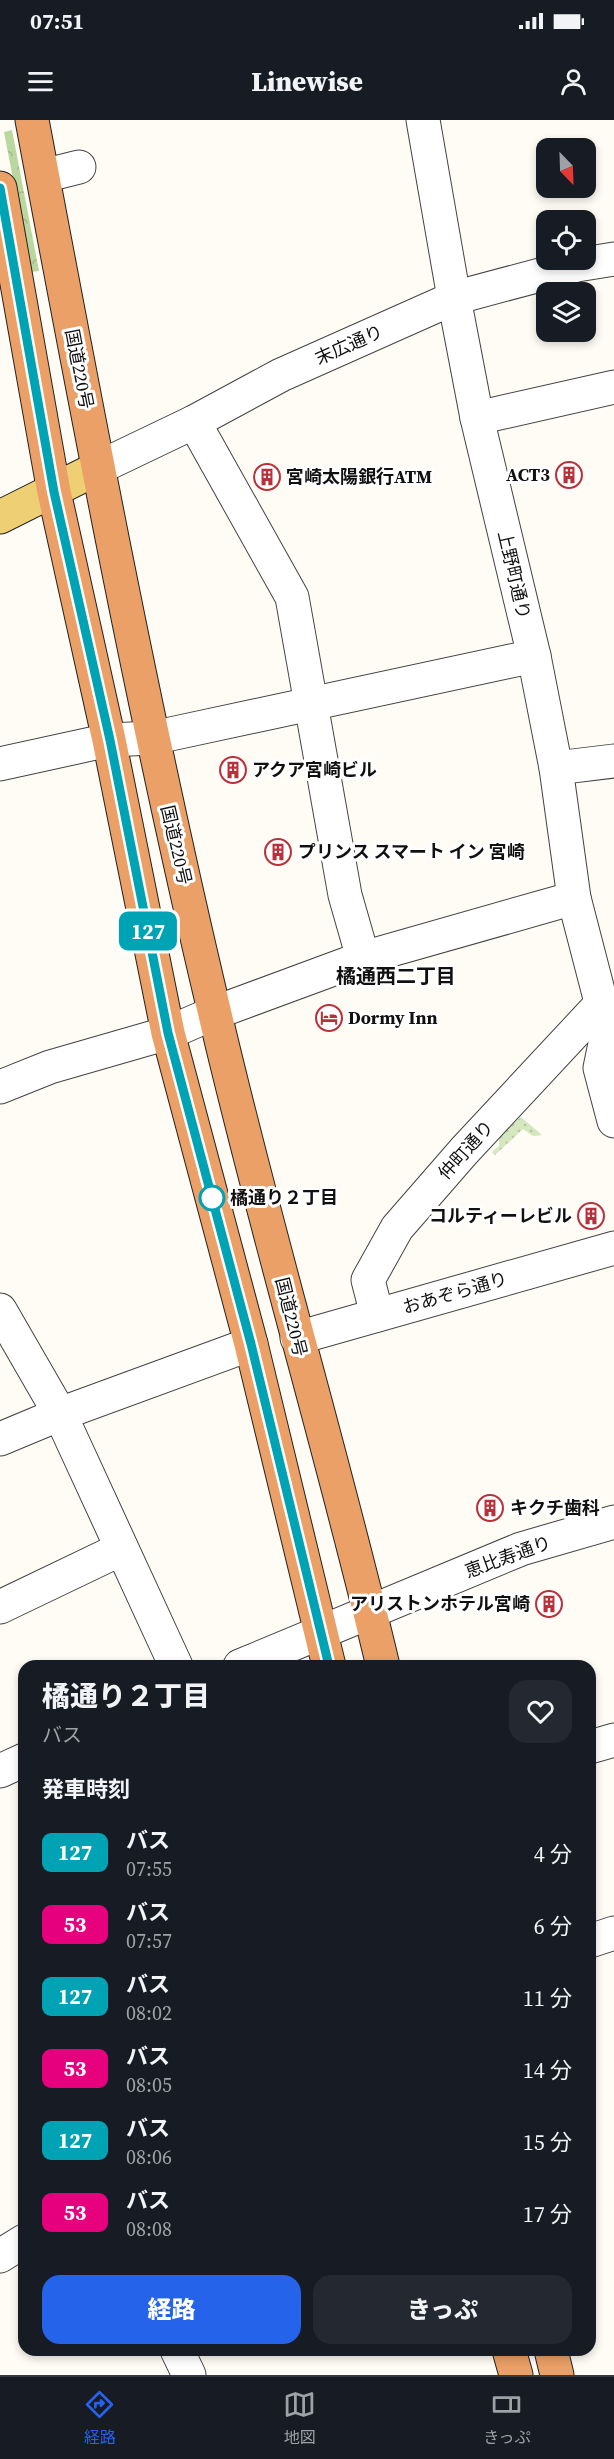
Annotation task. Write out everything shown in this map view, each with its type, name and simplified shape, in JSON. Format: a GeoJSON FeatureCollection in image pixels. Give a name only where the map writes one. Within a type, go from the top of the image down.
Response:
{"type":"FeatureCollection","features":[{"type":"Feature","properties":{"kind":"highway","name":"国道220号"},"geometry":{"type":"LineString","coordinates":[[32,120],[152,738],[214,1013],[382,1660]]}},
{"type":"Feature","properties":{"kind":"highway"},"geometry":{"type":"LineString","coordinates":[[0,188],[5,237],[54,492],[110,740],[168,1033],[251,1344],[327,1660]]}},
{"type":"Feature","properties":{"kind":"highway"},"geometry":{"type":"LineString","coordinates":[[511,2356],[516,2375]]}},
{"type":"Feature","properties":{"kind":"highway"},"geometry":{"type":"LineString","coordinates":[[552,2356],[557,2375]]}},
{"type":"Feature","properties":{"kind":"main road"},"geometry":{"type":"LineString","coordinates":[[0,517],[98,468]]}},
{"type":"Feature","properties":{"kind":"street","name":"上野町通り"},"geometry":{"type":"LineString","coordinates":[[423,120],[477,418],[534,656],[556,768],[574,898],[608,1022],[600,1068],[614,1121]]}},
{"type":"Feature","properties":{"kind":"street"},"geometry":{"type":"LineString","coordinates":[[43,176],[79,167]]}},
{"type":"Feature","properties":{"kind":"street","name":"末広通り"},"geometry":{"type":"LineString","coordinates":[[98,468],[194,422],[281,375],[454,298],[577,264],[614,259]]}},
{"type":"Feature","properties":{"kind":"street"},"geometry":{"type":"LineString","coordinates":[[477,418],[614,387]]}},
{"type":"Feature","properties":{"kind":"street"},"geometry":{"type":"LineString","coordinates":[[194,422],[292,597],[345,895],[363,958]]}},
{"type":"Feature","properties":{"kind":"street"},"geometry":{"type":"LineString","coordinates":[[0,764],[110,740],[152,738],[534,656]]}},
{"type":"Feature","properties":{"kind":"street"},"geometry":{"type":"LineString","coordinates":[[556,768],[614,761]]}},
{"type":"Feature","properties":{"kind":"street"},"geometry":{"type":"LineString","coordinates":[[0,1087],[50,1067],[168,1033],[214,1013],[363,958],[574,898]]}},
{"type":"Feature","properties":{"kind":"street","name":"仲町通り"},"geometry":{"type":"LineString","coordinates":[[377,1315],[368,1280],[397,1228],[464,1151],[608,1022]]}},
{"type":"Feature","properties":{"kind":"street","name":"おあぞら通り"},"geometry":{"type":"LineString","coordinates":[[297,1338],[614,1248]]}},
{"type":"Feature","properties":{"kind":"street"},"geometry":{"type":"LineString","coordinates":[[0,1310],[60,1414],[173,1660]]}},
{"type":"Feature","properties":{"kind":"street"},"geometry":{"type":"LineString","coordinates":[[0,1439],[60,1414],[251,1344]]}},
{"type":"Feature","properties":{"kind":"street","name":"恵比寿通り"},"geometry":{"type":"LineString","coordinates":[[255,1660],[521,1549],[614,1522]]}},
{"type":"Feature","properties":{"kind":"street"},"geometry":{"type":"LineString","coordinates":[[0,1607],[121,1549]]}},
{"type":"Feature","properties":{"kind":"street"},"geometry":{"type":"LineString","coordinates":[[596,1745],[614,1740]]}},
{"type":"Feature","properties":{"kind":"street"},"geometry":{"type":"LineString","coordinates":[[0,1771],[18,1763]]}},
{"type":"Feature","properties":{"kind":"street"},"geometry":{"type":"LineString","coordinates":[[596,1939],[614,1933]]}},
{"type":"Feature","properties":{"kind":"street"},"geometry":{"type":"LineString","coordinates":[[0,2256],[18,2245]]}},
{"type":"Feature","properties":{"kind":"street"},"geometry":{"type":"LineString","coordinates":[[180,2356],[189,2375]]}},
{"type":"Feature","properties":{"kind":"green space"},"geometry":{"type":"Polygon","coordinates":[[[12,130],[39,271],[31,272],[4,132],[12,130]]]}},
{"type":"Feature","properties":{"kind":"green space"},"geometry":{"type":"Polygon","coordinates":[[[521,1117],[542,1135],[533,1136],[523,1129],[495,1155],[492,1152],[499,1146],[499,1137],[521,1117]]]}},
{"type":"Feature","properties":{"kind":"bus line","name":"127"},"geometry":{"type":"LineString","coordinates":[[0,188],[54,492],[110,740],[168,1033],[251,1344],[327,1660]]}},
{"type":"Feature","properties":{"kind":"place","name":"ACT3"},"geometry":{"type":"Point","coordinates":[569,475]}},
{"type":"Feature","properties":{"kind":"place","name":"宮崎太陽銀行ATM"},"geometry":{"type":"Point","coordinates":[267,477]}},
{"type":"Feature","properties":{"kind":"place","name":"アクア宮崎ビル"},"geometry":{"type":"Point","coordinates":[233,770]}},
{"type":"Feature","properties":{"kind":"place","name":"プリンス スマート イン 宮崎"},"geometry":{"type":"Point","coordinates":[278,852]}},
{"type":"Feature","properties":{"kind":"place","name":"Dormy Inn"},"geometry":{"type":"Point","coordinates":[329,1018]}},
{"type":"Feature","properties":{"kind":"place","name":"橘通り２丁目"},"geometry":{"type":"Point","coordinates":[212,1198]}},
{"type":"Feature","properties":{"kind":"place","name":"コルティーレビル"},"geometry":{"type":"Point","coordinates":[591,1216]}},
{"type":"Feature","properties":{"kind":"place","name":"キクチ歯科"},"geometry":{"type":"Point","coordinates":[490,1508]}},
{"type":"Feature","properties":{"kind":"place","name":"アリストンホテル宮崎"},"geometry":{"type":"Point","coordinates":[549,1604]}},
{"type":"Feature","properties":{"kind":"district","name":"橘通西二丁目"},"geometry":{"type":"Point","coordinates":[396,976]}}]}
